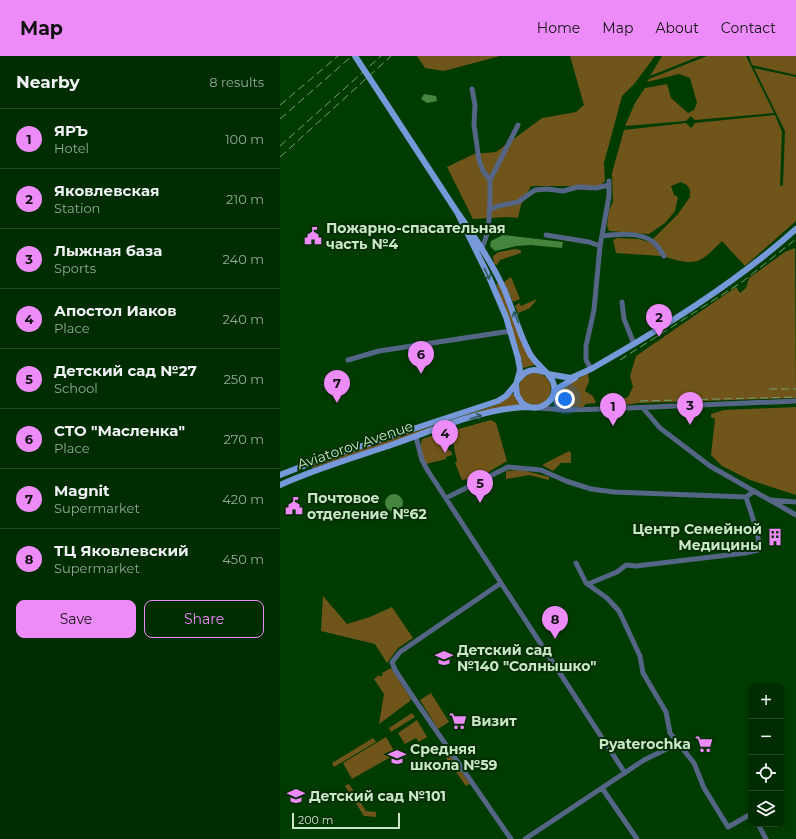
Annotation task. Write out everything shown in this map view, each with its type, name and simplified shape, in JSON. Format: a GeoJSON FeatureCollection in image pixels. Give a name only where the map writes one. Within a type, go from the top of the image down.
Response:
{"type":"FeatureCollection","features":[{"type":"Feature","properties":{"kind":"main road"},"geometry":{"type":"LineString","coordinates":[[355,56],[453,206],[482,247],[506,295],[530,354],[552,380],[554,393]]}},
{"type":"Feature","properties":{"kind":"main road"},"geometry":{"type":"LineString","coordinates":[[453,206],[489,277],[511,331],[520,364],[516,391],[518,398],[525,405],[534,408],[548,403],[558,388],[634,344],[708,298],[742,274],[796,229]]}},
{"type":"Feature","properties":{"kind":"main road"},"geometry":{"type":"LineString","coordinates":[[517,381],[524,373],[530,370],[538,370],[568,378],[582,374]]}},
{"type":"Feature","properties":{"kind":"main road","name":"Aviatorov Avenue"},"geometry":{"type":"LineString","coordinates":[[280,475],[316,461],[498,401],[511,391],[517,381]]}},
{"type":"Feature","properties":{"kind":"main road","name":"Aviatorov Avenue"},"geometry":{"type":"LineString","coordinates":[[280,485],[310,472],[416,436],[500,410],[534,408]]}},
{"type":"Feature","properties":{"kind":"street"},"geometry":{"type":"LineString","coordinates":[[472,89],[475,105],[474,125],[479,160],[483,171],[490,180]]}},
{"type":"Feature","properties":{"kind":"street"},"geometry":{"type":"LineString","coordinates":[[482,247],[486,241],[490,180],[518,125]]}},
{"type":"Feature","properties":{"kind":"street"},"geometry":{"type":"LineString","coordinates":[[489,210],[498,206],[518,202],[535,190],[563,191],[578,187],[596,188],[609,183],[609,199],[600,246],[594,310],[586,346],[586,360],[591,369]]}},
{"type":"Feature","properties":{"kind":"street"},"geometry":{"type":"LineString","coordinates":[[602,236],[618,234],[641,236],[652,241],[664,256]]}},
{"type":"Feature","properties":{"kind":"street"},"geometry":{"type":"LineString","coordinates":[[546,235],[589,242],[600,246]]}},
{"type":"Feature","properties":{"kind":"street"},"geometry":{"type":"LineString","coordinates":[[622,302],[624,319],[634,344]]}},
{"type":"Feature","properties":{"kind":"street"},"geometry":{"type":"LineString","coordinates":[[348,360],[380,351],[511,331]]}},
{"type":"Feature","properties":{"kind":"street"},"geometry":{"type":"LineString","coordinates":[[554,393],[557,405],[561,409],[566,410]]}},
{"type":"Feature","properties":{"kind":"street"},"geometry":{"type":"LineString","coordinates":[[534,408],[566,410],[642,408],[796,401]]}},
{"type":"Feature","properties":{"kind":"street"},"geometry":{"type":"LineString","coordinates":[[642,408],[660,428],[716,470],[796,515]]}},
{"type":"Feature","properties":{"kind":"street"},"geometry":{"type":"LineString","coordinates":[[416,436],[424,464],[626,773]]}},
{"type":"Feature","properties":{"kind":"street"},"geometry":{"type":"LineString","coordinates":[[446,498],[508,467],[541,470],[566,481],[603,490],[746,497],[754,491]]}},
{"type":"Feature","properties":{"kind":"street"},"geometry":{"type":"LineString","coordinates":[[588,584],[617,572],[626,565],[636,566],[758,550],[760,548],[756,528],[746,497]]}},
{"type":"Feature","properties":{"kind":"street"},"geometry":{"type":"LineString","coordinates":[[768,499],[796,502]]}},
{"type":"Feature","properties":{"kind":"street"},"geometry":{"type":"LineString","coordinates":[[576,563],[588,584],[607,598],[618,611],[640,656],[644,673],[666,712],[670,733],[694,763],[704,788],[728,827],[748,816]]}},
{"type":"Feature","properties":{"kind":"street"},"geometry":{"type":"LineString","coordinates":[[501,583],[400,652],[392,662],[395,670],[415,700],[511,839]]}},
{"type":"Feature","properties":{"kind":"street"},"geometry":{"type":"LineString","coordinates":[[525,839],[642,762],[679,743]]}},
{"type":"Feature","properties":{"kind":"street"},"geometry":{"type":"LineString","coordinates":[[602,788],[637,839]]}},
{"type":"Feature","properties":{"kind":"street"},"geometry":{"type":"LineString","coordinates":[[760,827],[766,839]]}},
{"type":"Feature","properties":{"kind":"shaded area"},"geometry":{"type":"Polygon","coordinates":[[[417,56],[500,56],[444,71],[425,68],[417,56]]]}},
{"type":"Feature","properties":{"kind":"shaded area"},"geometry":{"type":"Polygon","coordinates":[[[570,56],[655,56],[635,83],[622,96],[604,163],[605,181],[599,186],[531,186],[521,205],[518,218],[507,217],[473,219],[447,167],[474,154],[496,152],[542,118],[576,112],[584,105],[570,56]]]}},
{"type":"Feature","properties":{"kind":"shaded area"},"geometry":{"type":"Polygon","coordinates":[[[662,56],[700,56],[650,76],[662,56]]]}},
{"type":"Feature","properties":{"kind":"shaded area"},"geometry":{"type":"Polygon","coordinates":[[[707,56],[746,56],[774,113],[695,120],[691,116],[686,121],[625,126],[635,103],[645,88],[667,84],[671,98],[688,113],[694,110],[697,103],[690,78],[679,74],[647,82],[649,79],[707,56]]]}},
{"type":"Feature","properties":{"kind":"shaded area"},"geometry":{"type":"Polygon","coordinates":[[[749,56],[796,56],[796,75],[752,65],[749,56]]]}},
{"type":"Feature","properties":{"kind":"shaded area"},"geometry":{"type":"Polygon","coordinates":[[[754,68],[796,77],[796,221],[745,266],[722,241],[702,259],[697,261],[684,262],[665,257],[653,239],[678,214],[690,197],[690,190],[687,185],[681,182],[671,186],[674,195],[678,197],[675,211],[665,223],[649,234],[609,231],[607,226],[609,210],[613,202],[612,173],[624,130],[686,123],[691,128],[695,123],[775,115],[782,132],[780,186],[783,185],[785,131],[754,68]]]}},
{"type":"Feature","properties":{"kind":"shaded area"},"geometry":{"type":"Polygon","coordinates":[[[424,94],[436,96],[437,101],[427,103],[421,99],[424,94]]]}},
{"type":"Feature","properties":{"kind":"shaded area"},"geometry":{"type":"Polygon","coordinates":[[[503,235],[563,242],[562,248],[531,245],[516,246],[495,251],[490,246],[491,241],[503,235]]]}},
{"type":"Feature","properties":{"kind":"shaded area"},"geometry":{"type":"Polygon","coordinates":[[[617,238],[639,239],[652,243],[661,256],[616,253],[613,240],[617,238]]]}},
{"type":"Feature","properties":{"kind":"shaded area"},"geometry":{"type":"Polygon","coordinates":[[[795,248],[796,398],[638,403],[619,406],[618,400],[628,397],[633,387],[630,376],[636,356],[736,287],[740,293],[746,288],[749,278],[785,252],[795,248]]]}},
{"type":"Feature","properties":{"kind":"shaded area"},"geometry":{"type":"Polygon","coordinates":[[[515,249],[521,250],[521,253],[500,260],[497,265],[494,264],[493,256],[499,252],[515,249]]]}},
{"type":"Feature","properties":{"kind":"shaded area"},"geometry":{"type":"Polygon","coordinates":[[[511,277],[520,299],[513,302],[504,282],[511,277]]]}},
{"type":"Feature","properties":{"kind":"shaded area"},"geometry":{"type":"Polygon","coordinates":[[[496,284],[499,284],[535,365],[523,368],[520,354],[496,284]]]}},
{"type":"Feature","properties":{"kind":"shaded area"},"geometry":{"type":"Polygon","coordinates":[[[537,299],[530,308],[518,313],[515,306],[519,303],[521,306],[537,299]]]}},
{"type":"Feature","properties":{"kind":"shaded area"},"geometry":{"type":"Polygon","coordinates":[[[532,373],[538,373],[548,380],[551,389],[550,395],[544,402],[538,405],[532,405],[522,398],[519,392],[519,386],[526,376],[532,373]]]}},
{"type":"Feature","properties":{"kind":"shaded area"},"geometry":{"type":"Polygon","coordinates":[[[588,373],[589,381],[585,391],[593,396],[596,403],[586,404],[583,407],[565,407],[561,405],[557,399],[557,393],[588,373]]]}},
{"type":"Feature","properties":{"kind":"shaded area"},"geometry":{"type":"Polygon","coordinates":[[[513,393],[520,405],[496,408],[312,468],[311,466],[499,404],[513,393]]]}},
{"type":"Feature","properties":{"kind":"shaded area"},"geometry":{"type":"Polygon","coordinates":[[[796,407],[796,495],[750,480],[722,466],[711,455],[715,419],[711,417],[711,414],[724,410],[796,407]]]}},
{"type":"Feature","properties":{"kind":"shaded area"},"geometry":{"type":"Polygon","coordinates":[[[491,420],[496,423],[507,461],[482,476],[462,480],[455,463],[457,462],[451,431],[491,420]]]}},
{"type":"Feature","properties":{"kind":"shaded area"},"geometry":{"type":"Polygon","coordinates":[[[447,431],[449,441],[446,443],[448,450],[451,451],[452,455],[446,457],[446,459],[426,464],[421,449],[422,439],[447,431]]]}},
{"type":"Feature","properties":{"kind":"shaded area"},"geometry":{"type":"Polygon","coordinates":[[[569,451],[571,453],[571,463],[561,463],[553,471],[542,465],[569,451]]]}},
{"type":"Feature","properties":{"kind":"shaded area"},"geometry":{"type":"Polygon","coordinates":[[[522,470],[549,477],[549,480],[529,475],[506,479],[506,471],[522,470]]]}},
{"type":"Feature","properties":{"kind":"shaded area"},"geometry":{"type":"Polygon","coordinates":[[[390,494],[398,494],[403,499],[401,510],[398,512],[390,512],[385,507],[385,499],[390,494]]]}},
{"type":"Feature","properties":{"kind":"shaded area"},"geometry":{"type":"Polygon","coordinates":[[[323,596],[347,624],[370,617],[392,607],[413,638],[398,648],[387,663],[375,644],[321,631],[323,596]]]}},
{"type":"Feature","properties":{"kind":"shaded area"},"geometry":{"type":"Polygon","coordinates":[[[391,668],[411,699],[379,724],[384,694],[374,679],[379,675],[380,677],[383,675],[382,673],[391,668]]]}},
{"type":"Feature","properties":{"kind":"shaded area"},"geometry":{"type":"Polygon","coordinates":[[[431,693],[449,722],[438,729],[420,700],[431,693]]]}},
{"type":"Feature","properties":{"kind":"shaded area"},"geometry":{"type":"Polygon","coordinates":[[[412,713],[415,717],[391,732],[389,728],[412,713]]]}},
{"type":"Feature","properties":{"kind":"shaded area"},"geometry":{"type":"Polygon","coordinates":[[[417,720],[427,737],[419,742],[416,738],[405,744],[398,733],[417,720]]]}},
{"type":"Feature","properties":{"kind":"shaded area"},"geometry":{"type":"Polygon","coordinates":[[[386,737],[396,754],[352,779],[343,763],[386,737]]]}},
{"type":"Feature","properties":{"kind":"shaded area"},"geometry":{"type":"Polygon","coordinates":[[[373,738],[376,742],[334,767],[332,763],[373,738]]]}},
{"type":"Feature","properties":{"kind":"shaded area"},"geometry":{"type":"Polygon","coordinates":[[[450,755],[470,784],[466,786],[446,758],[450,755]]]}},
{"type":"Feature","properties":{"kind":"shaded area"},"geometry":{"type":"Polygon","coordinates":[[[349,784],[366,811],[376,812],[376,817],[364,816],[345,786],[349,784]]]}},
{"type":"Feature","properties":{"kind":"railway"},"geometry":{"type":"LineString","coordinates":[[280,105],[338,56]]}},
{"type":"Feature","properties":{"kind":"railway"},"geometry":{"type":"LineString","coordinates":[[280,119],[352,56]]}},
{"type":"Feature","properties":{"kind":"railway"},"geometry":{"type":"LineString","coordinates":[[280,146],[381,56]]}},
{"type":"Feature","properties":{"kind":"railway"},"geometry":{"type":"LineString","coordinates":[[280,157],[391,56]]}},
{"type":"Feature","properties":{"kind":"railway"},"geometry":{"type":"LineString","coordinates":[[620,360],[742,282],[796,239]]}},
{"type":"Feature","properties":{"kind":"railway"},"geometry":{"type":"LineString","coordinates":[[769,389],[796,389]]}},
{"type":"Feature","properties":{"kind":"railway"},"geometry":{"type":"LineString","coordinates":[[640,401],[796,397]]}},
{"type":"Feature","properties":{"kind":"place","name":"Пожарно-спасательная часть №4"},"geometry":{"type":"Point","coordinates":[313,236]}},
{"type":"Feature","properties":{"kind":"place","name":"Яковлевская"},"geometry":{"type":"Point","coordinates":[659,337]}},
{"type":"Feature","properties":{"kind":"place","name":"СТО \"Масленка\""},"geometry":{"type":"Point","coordinates":[421,374]}},
{"type":"Feature","properties":{"kind":"place","name":"Magnit"},"geometry":{"type":"Point","coordinates":[337,403]}},
{"type":"Feature","properties":{"kind":"place","name":"Лыжная база"},"geometry":{"type":"Point","coordinates":[690,425]}},
{"type":"Feature","properties":{"kind":"place","name":"ЯРЪ"},"geometry":{"type":"Point","coordinates":[613,426]}},
{"type":"Feature","properties":{"kind":"place","name":"Апостол Иаков"},"geometry":{"type":"Point","coordinates":[445,453]}},
{"type":"Feature","properties":{"kind":"place","name":"Детский сад №27"},"geometry":{"type":"Point","coordinates":[480,503]}},
{"type":"Feature","properties":{"kind":"place","name":"Почтовое отделение №62"},"geometry":{"type":"Point","coordinates":[294,506]}},
{"type":"Feature","properties":{"kind":"place","name":"Центр Семейной Медицины"},"geometry":{"type":"Point","coordinates":[775,537]}},
{"type":"Feature","properties":{"kind":"place","name":"ТЦ Яковлевский"},"geometry":{"type":"Point","coordinates":[555,639]}},
{"type":"Feature","properties":{"kind":"place","name":"Детский сад №140 \"Солнышко\""},"geometry":{"type":"Point","coordinates":[444,658]}},
{"type":"Feature","properties":{"kind":"place","name":"Визит"},"geometry":{"type":"Point","coordinates":[458,721]}},
{"type":"Feature","properties":{"kind":"place","name":"Pyaterochka"},"geometry":{"type":"Point","coordinates":[704,744]}},
{"type":"Feature","properties":{"kind":"place","name":"Средняя школа №59"},"geometry":{"type":"Point","coordinates":[397,757]}},
{"type":"Feature","properties":{"kind":"place","name":"Детский сад №101"},"geometry":{"type":"Point","coordinates":[296,796]}}]}
